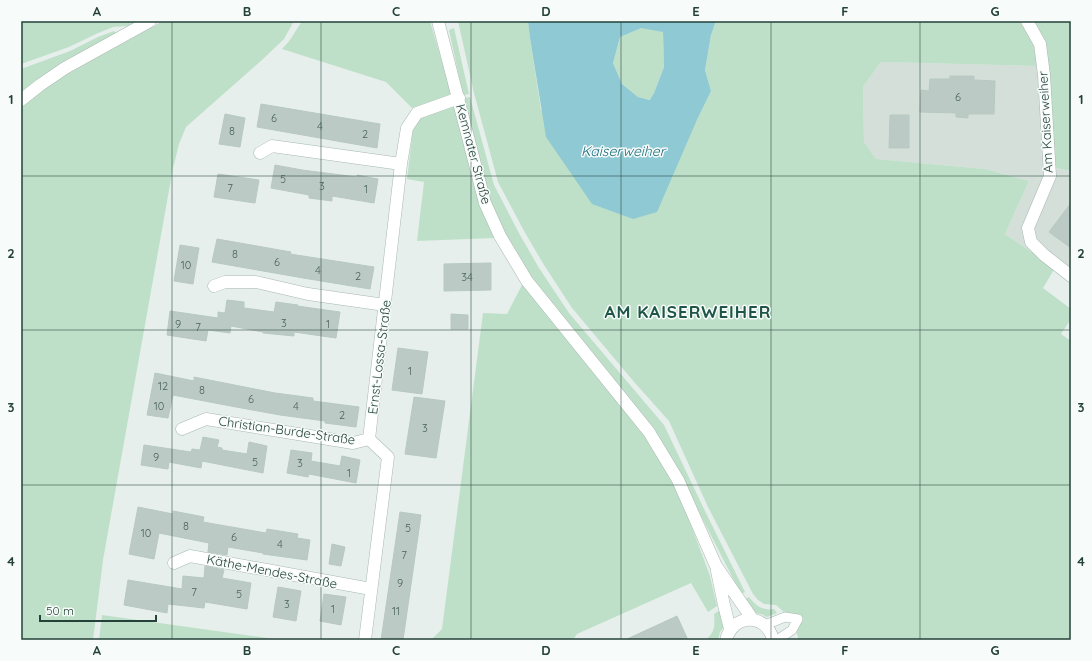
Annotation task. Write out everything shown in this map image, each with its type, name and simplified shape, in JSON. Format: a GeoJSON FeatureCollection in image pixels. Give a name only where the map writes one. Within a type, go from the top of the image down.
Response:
{"type":"FeatureCollection","features":[{"type":"Feature","properties":{"kind":"street"},"geometry":{"type":"LineString","coordinates":[[21,100],[65,68],[150,21]]}},
{"type":"Feature","properties":{"kind":"street","name":"Kemnater Straße"},"geometry":{"type":"LineString","coordinates":[[438,21],[485,203],[500,236],[526,281],[649,432],[678,480],[716,566]]}},
{"type":"Feature","properties":{"kind":"street","name":"Am Kaiserweiher"},"geometry":{"type":"LineString","coordinates":[[1028,21],[1040,44],[1044,75],[1050,176],[1028,228],[1031,242],[1044,255],[1071,276]]}},
{"type":"Feature","properties":{"kind":"street","name":"Ernst-Lossa-Straße"},"geometry":{"type":"LineString","coordinates":[[369,439],[401,164],[407,128],[417,113],[459,98]]}},
{"type":"Feature","properties":{"kind":"street"},"geometry":{"type":"LineString","coordinates":[[260,153],[272,146],[401,164]]}},
{"type":"Feature","properties":{"kind":"street"},"geometry":{"type":"LineString","coordinates":[[214,286],[225,282],[256,282],[308,294],[385,305]]}},
{"type":"Feature","properties":{"kind":"street","name":"Christian-Burde-Straße"},"geometry":{"type":"LineString","coordinates":[[182,429],[206,419],[353,443],[369,439]]}},
{"type":"Feature","properties":{"kind":"street"},"geometry":{"type":"LineString","coordinates":[[365,640],[388,457],[369,439]]}},
{"type":"Feature","properties":{"kind":"street","name":"Käthe-Mendes-Straße"},"geometry":{"type":"LineString","coordinates":[[174,563],[190,556],[371,589]]}},
{"type":"Feature","properties":{"kind":"street"},"geometry":{"type":"LineString","coordinates":[[716,566],[753,620]]}},
{"type":"Feature","properties":{"kind":"street"},"geometry":{"type":"LineString","coordinates":[[716,566],[728,634]]}},
{"type":"Feature","properties":{"kind":"street"},"geometry":{"type":"LineString","coordinates":[[728,634],[738,623],[753,620],[769,629],[773,640]]}},
{"type":"Feature","properties":{"kind":"lane"},"geometry":{"type":"LineString","coordinates":[[764,625],[785,617],[798,619],[792,630],[777,640]]}},
{"type":"Feature","properties":{"kind":"shaded area"},"geometry":{"type":"Polygon","coordinates":[[[881,62],[1038,66],[1051,167],[1071,171],[1071,272],[1055,268],[1005,234],[1029,181],[985,169],[876,159],[864,142],[863,87],[881,62]]]}},
{"type":"Feature","properties":{"kind":"green space"},"geometry":{"type":"Polygon","coordinates":[[[21,21],[137,21],[128,26],[113,27],[69,47],[21,64],[21,21]]]}},
{"type":"Feature","properties":{"kind":"green space"},"geometry":{"type":"Polygon","coordinates":[[[163,21],[294,21],[284,39],[186,127],[179,144],[173,168],[103,560],[93,640],[21,640],[21,107],[44,89],[67,74],[163,21]]]}},
{"type":"Feature","properties":{"kind":"green space"},"geometry":{"type":"Polygon","coordinates":[[[302,21],[430,21],[452,96],[412,108],[386,82],[282,49],[290,40],[302,21]]]}},
{"type":"Feature","properties":{"kind":"green space"},"geometry":{"type":"Polygon","coordinates":[[[458,21],[528,21],[541,110],[696,122],[711,91],[705,70],[711,35],[716,21],[1071,21],[1071,171],[1051,167],[1038,66],[881,62],[863,87],[864,142],[876,159],[985,169],[1029,181],[1005,234],[1055,268],[1043,288],[1071,309],[1071,319],[1061,334],[1071,341],[1071,640],[798,640],[796,631],[802,619],[785,613],[776,605],[764,604],[758,600],[753,594],[708,507],[669,421],[572,308],[524,231],[498,182],[474,93],[458,21]]]}},
{"type":"Feature","properties":{"kind":"green space"},"geometry":{"type":"Polygon","coordinates":[[[641,27],[663,32],[664,67],[651,100],[638,97],[622,84],[613,63],[620,37],[641,27]]]}},
{"type":"Feature","properties":{"kind":"green space"},"geometry":{"type":"Polygon","coordinates":[[[454,28],[469,94],[463,95],[449,30],[454,28]]]}},
{"type":"Feature","properties":{"kind":"green space"},"geometry":{"type":"Polygon","coordinates":[[[114,31],[116,33],[61,63],[21,92],[21,69],[70,51],[114,31]]]}},
{"type":"Feature","properties":{"kind":"green space"},"geometry":{"type":"Polygon","coordinates":[[[470,97],[494,185],[520,235],[539,268],[569,313],[664,425],[745,592],[741,594],[682,479],[530,278],[504,234],[490,202],[464,98],[470,97]]]}},
{"type":"Feature","properties":{"kind":"green space"},"geometry":{"type":"Polygon","coordinates":[[[456,105],[495,238],[417,241],[424,182],[407,179],[413,129],[421,116],[456,105]]]}},
{"type":"Feature","properties":{"kind":"green space"},"geometry":{"type":"Polygon","coordinates":[[[523,283],[646,435],[675,482],[710,576],[717,606],[708,612],[691,583],[577,634],[573,640],[431,640],[442,629],[483,313],[507,314],[523,283]]]}},
{"type":"Feature","properties":{"kind":"green space"},"geometry":{"type":"Polygon","coordinates":[[[749,597],[760,607],[774,609],[777,613],[767,617],[754,613],[745,599],[749,597]]]}},
{"type":"Feature","properties":{"kind":"green space"},"geometry":{"type":"Polygon","coordinates":[[[720,610],[724,627],[720,632],[718,640],[706,640],[714,628],[714,614],[720,610]]]}},
{"type":"Feature","properties":{"kind":"green space"},"geometry":{"type":"Polygon","coordinates":[[[102,615],[282,640],[99,640],[102,615]]]}},
{"type":"Feature","properties":{"kind":"water","name":"Kaiserweiher"},"geometry":{"type":"Polygon","coordinates":[[[528,21],[716,21],[711,35],[705,70],[711,91],[657,212],[633,219],[592,204],[546,137],[528,21]],[[641,28],[620,37],[613,63],[622,84],[638,97],[650,100],[664,67],[663,32],[641,28]]]}},
{"type":"Feature","properties":{"kind":"building"},"geometry":{"type":"Polygon","coordinates":[[[950,76],[974,76],[974,80],[995,81],[994,114],[968,114],[968,118],[956,117],[956,113],[920,112],[921,90],[929,91],[930,79],[950,79],[950,76]]]}},
{"type":"Feature","properties":{"kind":"building"},"geometry":{"type":"Polygon","coordinates":[[[261,104],[380,124],[377,148],[257,127],[261,104]]]}},
{"type":"Feature","properties":{"kind":"building"},"geometry":{"type":"Polygon","coordinates":[[[225,114],[245,118],[240,147],[219,144],[225,114]]]}},
{"type":"Feature","properties":{"kind":"building"},"geometry":{"type":"Polygon","coordinates":[[[890,115],[909,115],[909,148],[889,148],[890,115]]]}},
{"type":"Feature","properties":{"kind":"building"},"geometry":{"type":"Polygon","coordinates":[[[275,165],[302,170],[357,177],[357,175],[378,179],[374,203],[332,196],[332,201],[309,198],[309,195],[271,188],[275,165]]]}},
{"type":"Feature","properties":{"kind":"building"},"geometry":{"type":"Polygon","coordinates":[[[218,174],[259,180],[255,203],[214,197],[218,174]]]}},
{"type":"Feature","properties":{"kind":"building"},"geometry":{"type":"Polygon","coordinates":[[[1071,203],[1071,248],[1049,232],[1071,203]]]}},
{"type":"Feature","properties":{"kind":"building"},"geometry":{"type":"Polygon","coordinates":[[[217,239],[291,252],[290,254],[374,267],[370,289],[212,262],[217,239]]]}},
{"type":"Feature","properties":{"kind":"building"},"geometry":{"type":"Polygon","coordinates":[[[180,245],[199,248],[193,284],[174,281],[180,245]]]}},
{"type":"Feature","properties":{"kind":"building"},"geometry":{"type":"Polygon","coordinates":[[[491,263],[491,290],[444,291],[444,264],[491,263]]]}},
{"type":"Feature","properties":{"kind":"building"},"geometry":{"type":"Polygon","coordinates":[[[227,300],[244,302],[244,308],[274,312],[276,302],[340,312],[336,338],[294,332],[294,336],[263,333],[231,326],[230,333],[208,330],[206,341],[167,335],[170,311],[218,318],[218,312],[225,313],[227,300]]]}},
{"type":"Feature","properties":{"kind":"building"},"geometry":{"type":"Polygon","coordinates":[[[451,314],[468,315],[468,329],[451,329],[451,314]]]}},
{"type":"Feature","properties":{"kind":"building"},"geometry":{"type":"Polygon","coordinates":[[[398,348],[428,352],[422,394],[392,390],[398,348]]]}},
{"type":"Feature","properties":{"kind":"building"},"geometry":{"type":"Polygon","coordinates":[[[155,373],[194,381],[194,377],[275,393],[313,398],[313,401],[359,407],[356,427],[325,423],[325,421],[280,415],[173,395],[168,418],[147,415],[155,373]]]}},
{"type":"Feature","properties":{"kind":"building"},"geometry":{"type":"Polygon","coordinates":[[[414,397],[445,401],[436,458],[405,454],[414,397]]]}},
{"type":"Feature","properties":{"kind":"building"},"geometry":{"type":"Polygon","coordinates":[[[203,437],[219,440],[217,447],[222,448],[222,450],[247,454],[249,442],[267,446],[263,473],[202,461],[201,468],[169,462],[168,469],[141,465],[144,445],[191,452],[192,449],[200,450],[203,437]]]}},
{"type":"Feature","properties":{"kind":"building"},"geometry":{"type":"Polygon","coordinates":[[[291,450],[312,453],[311,461],[340,466],[342,456],[360,460],[356,483],[309,474],[308,477],[287,473],[291,450]]]}},
{"type":"Feature","properties":{"kind":"building"},"geometry":{"type":"Polygon","coordinates":[[[138,507],[173,514],[173,511],[204,517],[203,522],[266,533],[267,529],[298,534],[297,538],[310,540],[307,560],[263,554],[228,547],[227,555],[208,552],[209,543],[159,533],[154,559],[129,554],[138,507]]]}},
{"type":"Feature","properties":{"kind":"building"},"geometry":{"type":"Polygon","coordinates":[[[400,512],[421,515],[403,640],[381,640],[400,512]]]}},
{"type":"Feature","properties":{"kind":"building"},"geometry":{"type":"Polygon","coordinates":[[[332,544],[345,547],[341,566],[329,564],[332,544]]]}},
{"type":"Feature","properties":{"kind":"building"},"geometry":{"type":"Polygon","coordinates":[[[205,566],[224,570],[222,578],[251,583],[247,609],[205,602],[204,608],[168,604],[167,613],[124,605],[128,580],[182,589],[183,576],[204,578],[205,566]]]}},
{"type":"Feature","properties":{"kind":"building"},"geometry":{"type":"Polygon","coordinates":[[[278,587],[301,591],[296,621],[273,617],[278,587]]]}},
{"type":"Feature","properties":{"kind":"building"},"geometry":{"type":"Polygon","coordinates":[[[324,594],[346,597],[341,625],[320,621],[324,594]]]}},
{"type":"Feature","properties":{"kind":"building"},"geometry":{"type":"Polygon","coordinates":[[[677,616],[688,640],[625,640],[677,616]]]}},
{"type":"Feature","properties":{"kind":"district","name":"AM KAISERWEIHER"},"geometry":{"type":"Point","coordinates":[688,311]}}]}
